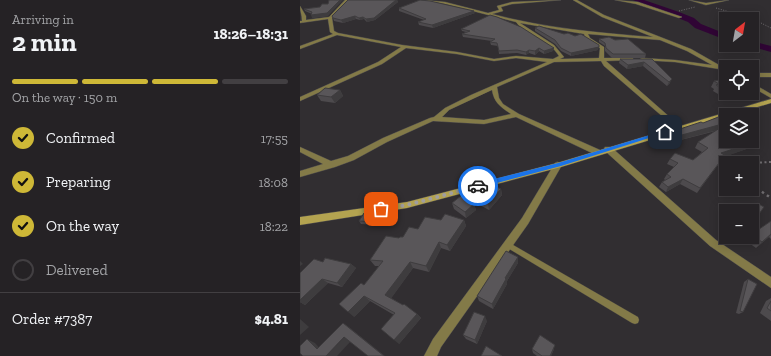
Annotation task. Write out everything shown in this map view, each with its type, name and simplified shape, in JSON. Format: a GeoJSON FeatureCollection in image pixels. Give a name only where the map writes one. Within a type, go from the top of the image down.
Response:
{"type":"FeatureCollection","features":[{"type":"Feature","properties":{"kind":"street"},"geometry":{"type":"LineString","coordinates":[[300,7],[304,16],[302,21],[330,18],[347,0]]}},
{"type":"Feature","properties":{"kind":"street"},"geometry":{"type":"LineString","coordinates":[[425,0],[445,3],[516,21],[586,33],[660,39]]}},
{"type":"Feature","properties":{"kind":"street"},"geometry":{"type":"LineString","coordinates":[[488,14],[502,10],[498,6],[512,3],[559,0]]}},
{"type":"Feature","properties":{"kind":"street"},"geometry":{"type":"LineString","coordinates":[[575,0],[603,16],[693,52],[719,67]]}},
{"type":"Feature","properties":{"kind":"street"},"geometry":{"type":"LineString","coordinates":[[617,0],[637,3],[680,17]]}},
{"type":"Feature","properties":{"kind":"street"},"geometry":{"type":"LineString","coordinates":[[691,0],[706,4],[727,0]]}},
{"type":"Feature","properties":{"kind":"street"},"geometry":{"type":"LineString","coordinates":[[330,18],[332,32],[337,34],[494,60],[516,57],[556,61],[657,60],[719,68]]}},
{"type":"Feature","properties":{"kind":"street"},"geometry":{"type":"LineString","coordinates":[[300,174],[351,158],[425,122],[437,118],[452,106],[494,86],[556,61],[562,56],[541,37],[518,25],[516,21]]}},
{"type":"Feature","properties":{"kind":"street"},"geometry":{"type":"LineString","coordinates":[[586,33],[588,38],[602,47],[601,57],[614,73],[679,128]]}},
{"type":"Feature","properties":{"kind":"street"},"geometry":{"type":"LineString","coordinates":[[300,48],[337,34]]}},
{"type":"Feature","properties":{"kind":"street"},"geometry":{"type":"LineString","coordinates":[[300,99],[380,63],[406,46]]}},
{"type":"Feature","properties":{"kind":"street"},"geometry":{"type":"LineString","coordinates":[[759,75],[771,75]]}},
{"type":"Feature","properties":{"kind":"street"},"geometry":{"type":"LineString","coordinates":[[494,86],[496,98],[501,105],[517,116],[596,152]]}},
{"type":"Feature","properties":{"kind":"street"},"geometry":{"type":"LineString","coordinates":[[759,89],[771,96]]}},
{"type":"Feature","properties":{"kind":"street"},"geometry":{"type":"LineString","coordinates":[[300,221],[407,205],[558,165],[596,152],[771,101]]}},
{"type":"Feature","properties":{"kind":"street"},"geometry":{"type":"LineString","coordinates":[[437,118],[484,122],[517,116]]}},
{"type":"Feature","properties":{"kind":"street"},"geometry":{"type":"LineString","coordinates":[[300,149],[332,164]]}},
{"type":"Feature","properties":{"kind":"street"},"geometry":{"type":"LineString","coordinates":[[608,149],[713,243],[771,283]]}},
{"type":"Feature","properties":{"kind":"street"},"geometry":{"type":"LineString","coordinates":[[430,356],[437,343],[525,221],[558,165]]}},
{"type":"Feature","properties":{"kind":"lane"},"geometry":{"type":"LineString","coordinates":[[508,245],[635,320]]}},
{"type":"Feature","properties":{"kind":"path"},"geometry":{"type":"LineString","coordinates":[[675,10],[679,11],[706,4],[753,19],[771,28]]}},
{"type":"Feature","properties":{"kind":"path"},"geometry":{"type":"LineString","coordinates":[[759,163],[771,162]]}},
{"type":"Feature","properties":{"kind":"path"},"geometry":{"type":"LineString","coordinates":[[759,190],[771,198]]}},
{"type":"Feature","properties":{"kind":"building"},"geometry":{"type":"Polygon","coordinates":[[[329,0],[340,0],[327,13],[311,15],[312,12],[304,9],[320,7],[322,4],[328,4],[329,0]]]}},
{"type":"Feature","properties":{"kind":"building"},"geometry":{"type":"Polygon","coordinates":[[[348,0],[396,0],[374,18],[366,19],[355,16],[341,20],[333,18],[332,16],[348,0]]]}},
{"type":"Feature","properties":{"kind":"building"},"geometry":{"type":"Polygon","coordinates":[[[420,0],[474,11],[432,25],[418,22],[426,19],[399,8],[420,0]]]}},
{"type":"Feature","properties":{"kind":"building"},"geometry":{"type":"Polygon","coordinates":[[[490,15],[521,27],[554,48],[544,51],[539,48],[535,51],[529,50],[526,52],[517,50],[499,51],[497,43],[490,42],[495,39],[462,34],[470,31],[461,29],[490,15]]]}},
{"type":"Feature","properties":{"kind":"building"},"geometry":{"type":"Polygon","coordinates":[[[539,26],[564,34],[568,33],[575,36],[581,34],[599,45],[599,47],[571,53],[561,48],[555,40],[535,28],[539,26]]]}},
{"type":"Feature","properties":{"kind":"building"},"geometry":{"type":"Polygon","coordinates":[[[609,37],[615,40],[628,39],[646,54],[613,54],[606,48],[605,43],[599,39],[609,37]]]}},
{"type":"Feature","properties":{"kind":"building"},"geometry":{"type":"Polygon","coordinates":[[[620,59],[652,59],[672,79],[669,82],[644,62],[628,65],[620,59]]]}},
{"type":"Feature","properties":{"kind":"building"},"geometry":{"type":"Polygon","coordinates":[[[325,88],[340,90],[331,97],[317,95],[325,88]]]}},
{"type":"Feature","properties":{"kind":"building"},"geometry":{"type":"Polygon","coordinates":[[[719,117],[719,125],[667,139],[665,134],[701,122],[703,123],[719,117]]]}},
{"type":"Feature","properties":{"kind":"building"},"geometry":{"type":"Polygon","coordinates":[[[719,128],[719,148],[736,148],[721,153],[726,156],[719,156],[719,163],[700,188],[683,179],[668,187],[662,182],[671,177],[667,174],[678,163],[670,159],[675,153],[693,160],[708,148],[698,142],[719,128]]]}},
{"type":"Feature","properties":{"kind":"building"},"geometry":{"type":"Polygon","coordinates":[[[489,183],[501,189],[488,204],[475,197],[489,183]]]}},
{"type":"Feature","properties":{"kind":"building"},"geometry":{"type":"Polygon","coordinates":[[[462,195],[474,204],[465,212],[452,203],[462,195]]]}},
{"type":"Feature","properties":{"kind":"building"},"geometry":{"type":"Polygon","coordinates":[[[759,204],[764,207],[759,214],[759,204]]]}},
{"type":"Feature","properties":{"kind":"building"},"geometry":{"type":"Polygon","coordinates":[[[364,213],[379,214],[374,222],[359,221],[364,213]]]}},
{"type":"Feature","properties":{"kind":"building"},"geometry":{"type":"Polygon","coordinates":[[[445,214],[464,220],[447,245],[439,242],[426,266],[410,262],[385,295],[403,305],[404,304],[417,314],[394,340],[381,329],[395,313],[364,296],[348,312],[339,304],[361,283],[364,285],[383,261],[370,260],[386,236],[399,238],[403,237],[409,227],[418,229],[425,217],[441,220],[445,214]]]}},
{"type":"Feature","properties":{"kind":"building"},"geometry":{"type":"Polygon","coordinates":[[[771,221],[771,234],[762,242],[759,240],[759,229],[771,221]]]}},
{"type":"Feature","properties":{"kind":"building"},"geometry":{"type":"Polygon","coordinates":[[[506,251],[518,257],[505,278],[506,279],[492,304],[477,296],[506,251]]]}},
{"type":"Feature","properties":{"kind":"building"},"geometry":{"type":"Polygon","coordinates":[[[325,258],[351,264],[337,283],[322,279],[300,300],[300,273],[314,259],[323,262],[325,258]]]}},
{"type":"Feature","properties":{"kind":"building"},"geometry":{"type":"Polygon","coordinates":[[[748,279],[757,284],[743,312],[740,311],[748,279]]]}},
{"type":"Feature","properties":{"kind":"building"},"geometry":{"type":"Polygon","coordinates":[[[771,301],[771,311],[767,308],[771,301]]]}},
{"type":"Feature","properties":{"kind":"building"},"geometry":{"type":"Polygon","coordinates":[[[474,312],[485,316],[475,340],[463,335],[474,312]]]}},
{"type":"Feature","properties":{"kind":"building"},"geometry":{"type":"Polygon","coordinates":[[[343,323],[384,356],[368,356],[344,337],[326,356],[303,356],[300,353],[300,346],[307,339],[317,349],[343,323]]]}},
{"type":"Feature","properties":{"kind":"building"},"geometry":{"type":"Polygon","coordinates":[[[540,335],[555,345],[550,356],[542,356],[532,349],[540,335]]]}},
{"type":"Feature","properties":{"kind":"building"},"geometry":{"type":"Polygon","coordinates":[[[486,346],[502,356],[481,356],[486,346]]]}},
{"type":"Feature","properties":{"kind":"waterway"},"geometry":{"type":"LineString","coordinates":[[637,0],[691,20],[698,26],[719,34]]}},
{"type":"Feature","properties":{"kind":"waterway"},"geometry":{"type":"LineString","coordinates":[[759,46],[771,49]]}},
{"type":"Feature","properties":{"kind":"way so far"},"geometry":{"type":"LineString","coordinates":[[381,209],[407,205],[478,186]]}},
{"type":"Feature","properties":{"kind":"route"},"geometry":{"type":"LineString","coordinates":[[478,186],[558,165],[596,152],[665,132]]}}]}
